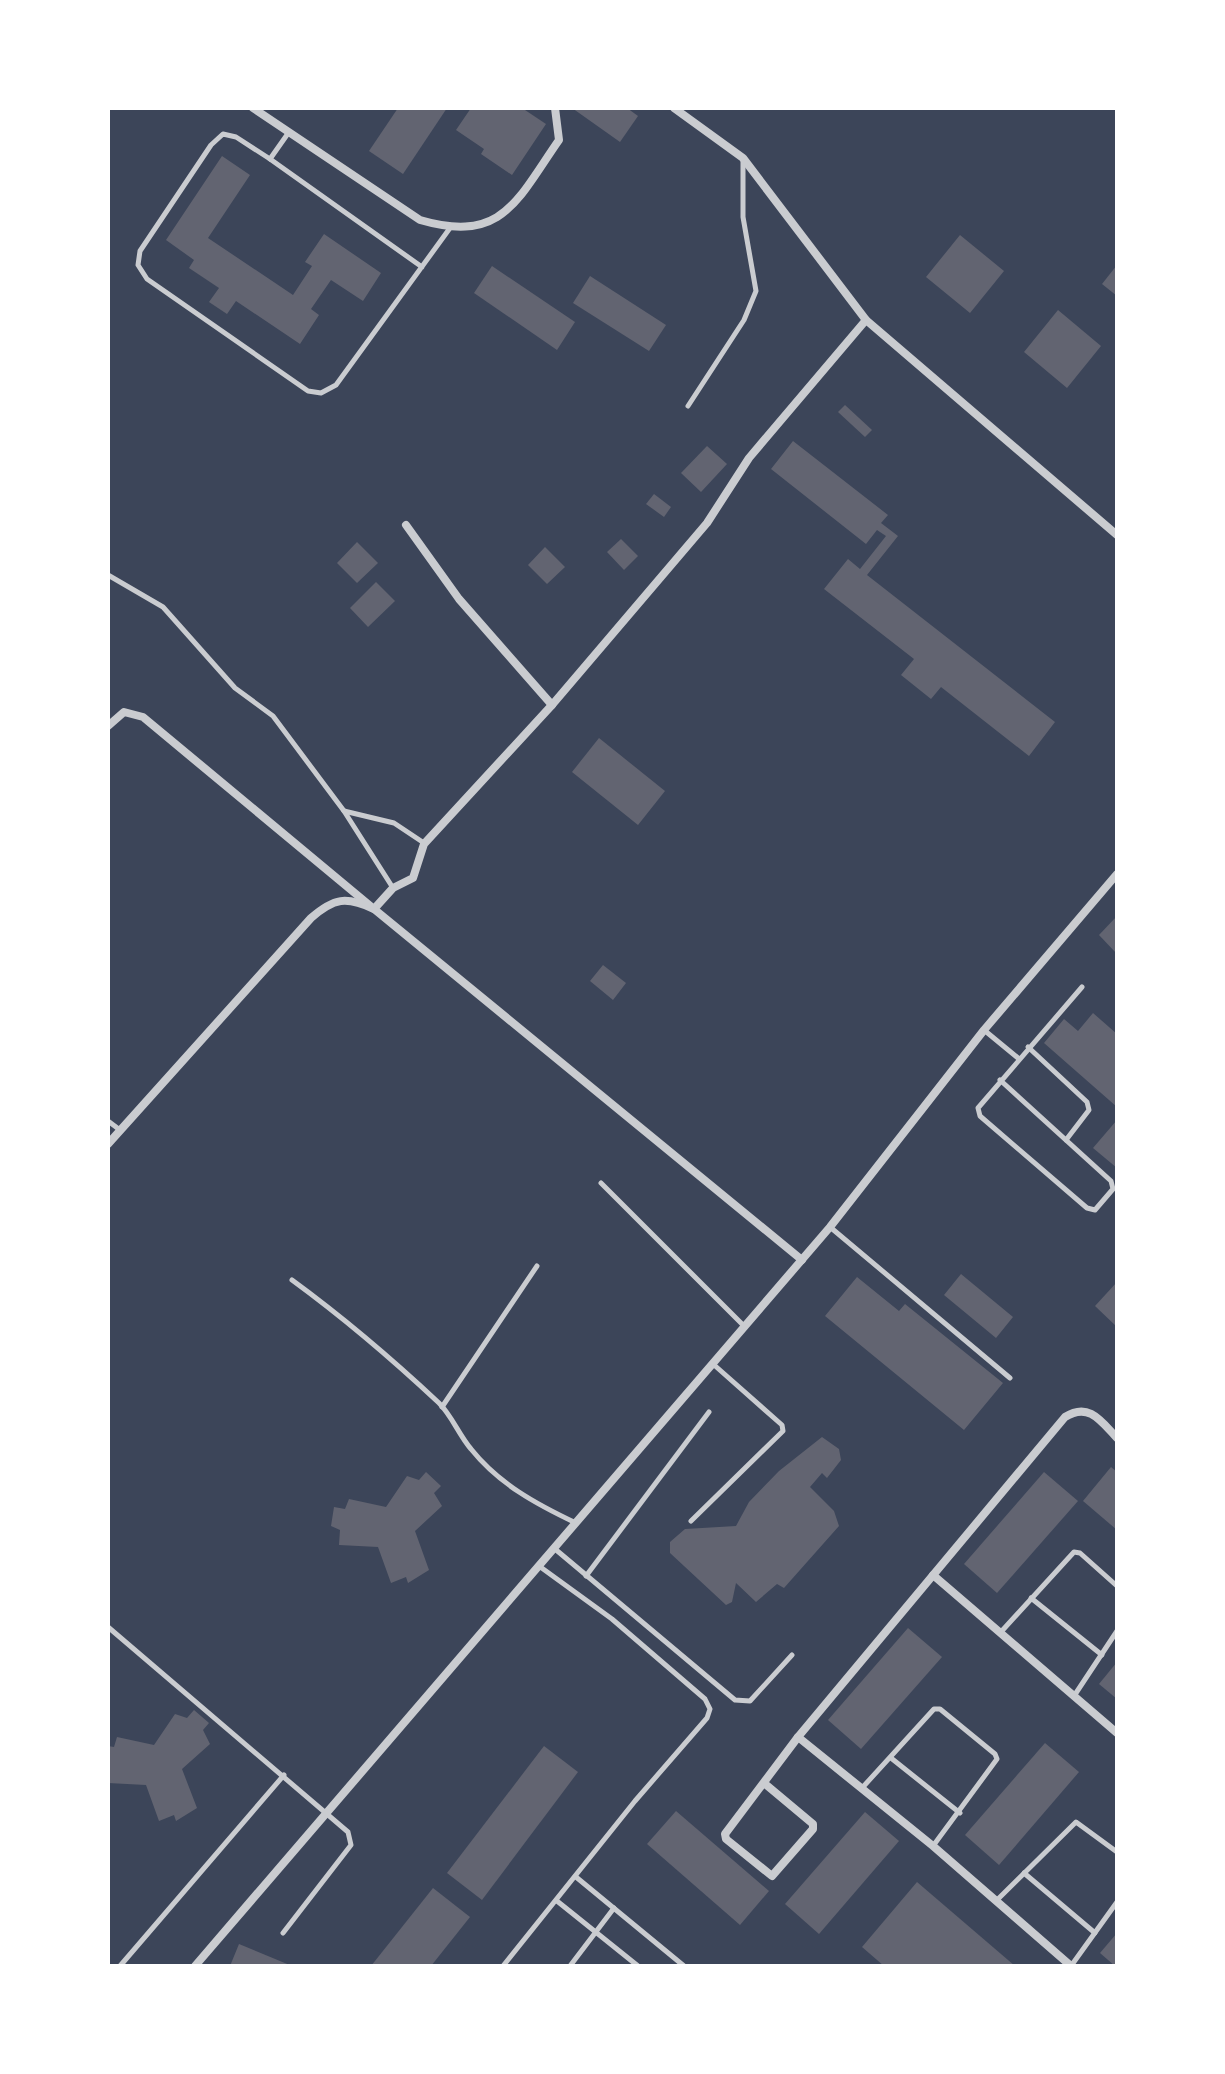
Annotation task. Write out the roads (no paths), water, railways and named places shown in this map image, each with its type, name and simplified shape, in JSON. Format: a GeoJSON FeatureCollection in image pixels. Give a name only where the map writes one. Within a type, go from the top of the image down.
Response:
{"type":"FeatureCollection","features":[{"type":"Feature","properties":{"kind":"street"},"geometry":{"type":"LineString","coordinates":[[253,108],[420,220],[450,228],[496,221],[519,197],[559,140],[555,108]]}},
{"type":"Feature","properties":{"kind":"street"},"geometry":{"type":"LineString","coordinates":[[674,108],[743,158],[866,320],[1117,535]]}},
{"type":"Feature","properties":{"kind":"street"},"geometry":{"type":"LineString","coordinates":[[374,909],[393,888],[413,878],[424,844],[552,705],[707,523],[749,458],[866,320]]}},
{"type":"Feature","properties":{"kind":"street"},"geometry":{"type":"LineString","coordinates":[[406,525],[459,599],[552,705]]}},
{"type":"Feature","properties":{"kind":"street"},"geometry":{"type":"LineString","coordinates":[[108,726],[124,712],[143,717],[802,1260]]}},
{"type":"Feature","properties":{"kind":"street"},"geometry":{"type":"LineString","coordinates":[[195,1966],[830,1227],[984,1030],[1117,874]]}},
{"type":"Feature","properties":{"kind":"street"},"geometry":{"type":"LineString","coordinates":[[108,1144],[324,907],[355,900],[374,909]]}},
{"type":"Feature","properties":{"kind":"street"},"geometry":{"type":"LineString","coordinates":[[764,1783],[813,1824],[813,1829],[772,1876],[726,1839],[725,1834],[798,1737],[1065,1417],[1083,1410],[1093,1413],[1117,1438]]}},
{"type":"Feature","properties":{"kind":"street"},"geometry":{"type":"LineString","coordinates":[[933,1575],[1117,1733]]}},
{"type":"Feature","properties":{"kind":"street"},"geometry":{"type":"LineString","coordinates":[[798,1737],[933,1846],[1071,1966]]}},
{"type":"Feature","properties":{"kind":"lane"},"geometry":{"type":"LineString","coordinates":[[270,159],[289,132]]}},
{"type":"Feature","properties":{"kind":"lane"},"geometry":{"type":"LineString","coordinates":[[422,267],[270,159],[236,137],[223,134],[211,145],[140,251],[138,265],[147,279],[308,391],[321,393],[336,385],[422,267],[450,228]]}},
{"type":"Feature","properties":{"kind":"lane"},"geometry":{"type":"LineString","coordinates":[[688,406],[744,320],[756,291],[743,217],[743,158]]}},
{"type":"Feature","properties":{"kind":"lane"},"geometry":{"type":"LineString","coordinates":[[108,575],[163,607],[235,688],[273,716],[344,811],[393,888]]}},
{"type":"Feature","properties":{"kind":"lane"},"geometry":{"type":"LineString","coordinates":[[344,811],[394,823],[424,844]]}},
{"type":"Feature","properties":{"kind":"lane"},"geometry":{"type":"LineString","coordinates":[[1000,1080],[1111,1181],[1113,1189],[1095,1210],[1087,1208],[980,1116],[978,1108],[1000,1080],[1018,1058],[1082,987]]}},
{"type":"Feature","properties":{"kind":"lane"},"geometry":{"type":"LineString","coordinates":[[984,1030],[1018,1058]]}},
{"type":"Feature","properties":{"kind":"lane"},"geometry":{"type":"LineString","coordinates":[[1028,1047],[1087,1102],[1089,1110],[1066,1140]]}},
{"type":"Feature","properties":{"kind":"lane"},"geometry":{"type":"LineString","coordinates":[[108,1121],[121,1130]]}},
{"type":"Feature","properties":{"kind":"lane"},"geometry":{"type":"LineString","coordinates":[[601,1183],[744,1327]]}},
{"type":"Feature","properties":{"kind":"lane"},"geometry":{"type":"LineString","coordinates":[[830,1227],[1010,1378]]}},
{"type":"Feature","properties":{"kind":"lane"},"geometry":{"type":"LineString","coordinates":[[442,1407],[537,1266]]}},
{"type":"Feature","properties":{"kind":"lane"},"geometry":{"type":"LineString","coordinates":[[292,1280],[349,1322],[442,1407],[471,1449],[497,1477],[529,1501],[576,1523]]}},
{"type":"Feature","properties":{"kind":"lane"},"geometry":{"type":"LineString","coordinates":[[691,1521],[783,1431],[782,1425],[713,1364]]}},
{"type":"Feature","properties":{"kind":"lane"},"geometry":{"type":"LineString","coordinates":[[586,1576],[709,1412]]}},
{"type":"Feature","properties":{"kind":"lane"},"geometry":{"type":"LineString","coordinates":[[555,1549],[741,1703],[750,1701],[792,1655]]}},
{"type":"Feature","properties":{"kind":"lane"},"geometry":{"type":"LineString","coordinates":[[1000,1633],[1074,1552],[1080,1553],[1117,1586]]}},
{"type":"Feature","properties":{"kind":"lane"},"geometry":{"type":"LineString","coordinates":[[503,1966],[707,1718],[709,1703],[612,1619],[539,1566]]}},
{"type":"Feature","properties":{"kind":"lane"},"geometry":{"type":"LineString","coordinates":[[1031,1598],[1102,1655]]}},
{"type":"Feature","properties":{"kind":"lane"},"geometry":{"type":"LineString","coordinates":[[108,1627],[348,1832],[351,1845],[283,1933]]}},
{"type":"Feature","properties":{"kind":"lane"},"geometry":{"type":"LineString","coordinates":[[1074,1696],[1117,1631]]}},
{"type":"Feature","properties":{"kind":"lane"},"geometry":{"type":"LineString","coordinates":[[862,1788],[934,1709],[940,1709],[997,1759],[933,1846]]}},
{"type":"Feature","properties":{"kind":"lane"},"geometry":{"type":"LineString","coordinates":[[891,1758],[960,1813]]}},
{"type":"Feature","properties":{"kind":"lane"},"geometry":{"type":"LineString","coordinates":[[120,1966],[284,1775]]}},
{"type":"Feature","properties":{"kind":"lane"},"geometry":{"type":"LineString","coordinates":[[995,1902],[1076,1822],[1117,1852]]}},
{"type":"Feature","properties":{"kind":"lane"},"geometry":{"type":"LineString","coordinates":[[1024,1873],[1095,1933]]}},
{"type":"Feature","properties":{"kind":"lane"},"geometry":{"type":"LineString","coordinates":[[576,1877],[684,1966]]}},
{"type":"Feature","properties":{"kind":"lane"},"geometry":{"type":"LineString","coordinates":[[557,1901],[638,1966]]}},
{"type":"Feature","properties":{"kind":"lane"},"geometry":{"type":"LineString","coordinates":[[1071,1966],[1117,1902]]}},
{"type":"Feature","properties":{"kind":"lane"},"geometry":{"type":"LineString","coordinates":[[570,1966],[614,1908]]}}]}
